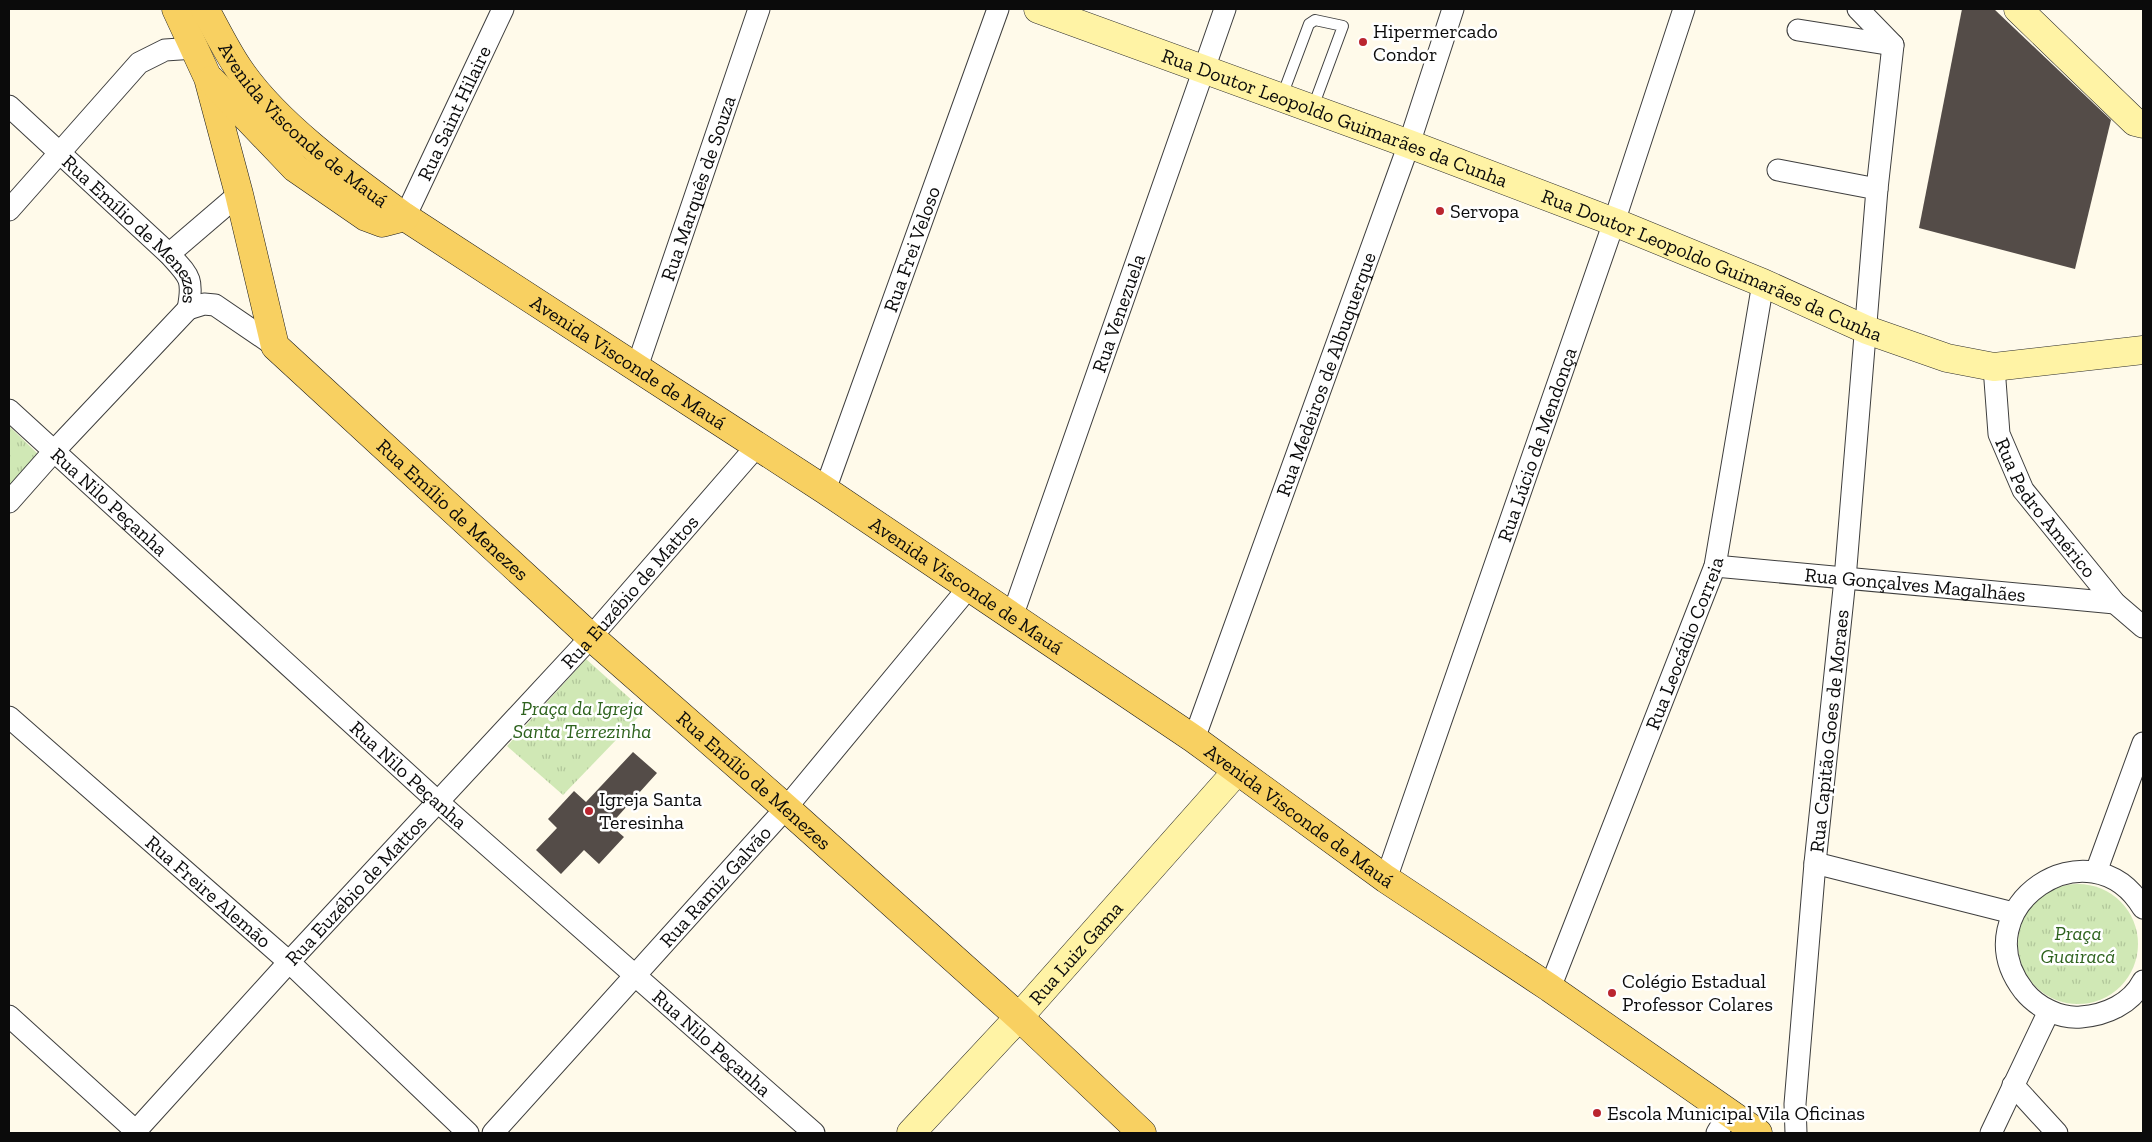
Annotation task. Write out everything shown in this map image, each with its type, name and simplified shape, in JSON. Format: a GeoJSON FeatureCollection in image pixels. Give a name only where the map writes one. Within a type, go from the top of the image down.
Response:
{"type":"FeatureCollection","features":[{"type":"Feature","properties":{"kind":"main road"},"geometry":{"type":"LineString","coordinates":[[176,9],[208,78],[239,194],[275,346]]}},
{"type":"Feature","properties":{"kind":"main road","name":"Avenida Visconde de Mauá"},"geometry":{"type":"LineString","coordinates":[[206,9],[239,70],[283,120],[358,182],[405,217],[637,367],[756,447],[825,490],[1194,739],[1386,879],[1550,988],[1723,1123],[1758,1133]]}},
{"type":"Feature","properties":{"kind":"main road"},"geometry":{"type":"LineString","coordinates":[[208,78],[295,168],[366,217],[382,223],[405,217]]}},
{"type":"Feature","properties":{"kind":"main road","name":"Rua Emílio de Menezes"},"geometry":{"type":"LineString","coordinates":[[275,346],[591,637],[786,808],[1019,1017],[1142,1133]]}},
{"type":"Feature","properties":{"kind":"street","name":"Rua Saint Hilaire"},"geometry":{"type":"LineString","coordinates":[[405,217],[503,9]]}},
{"type":"Feature","properties":{"kind":"street","name":"Rua Marquês de Souza"},"geometry":{"type":"LineString","coordinates":[[637,367],[759,9]]}},
{"type":"Feature","properties":{"kind":"street","name":"Rua Frei Veloso"},"geometry":{"type":"LineString","coordinates":[[825,490],[998,9]]}},
{"type":"Feature","properties":{"kind":"street","name":"Rua Doutor Leopoldo Guimarães da Cunha"},"geometry":{"type":"LineString","coordinates":[[1038,9],[1312,108],[1614,222],[1763,283],[1867,330],[1947,358],[1994,367],[2143,350]]}},
{"type":"Feature","properties":{"kind":"street","name":"Rua Venezuela"},"geometry":{"type":"LineString","coordinates":[[1012,617],[1225,9]]}},
{"type":"Feature","properties":{"kind":"street","name":"Rua Medeiros de Albuquerque"},"geometry":{"type":"LineString","coordinates":[[1194,739],[1408,144],[1453,9]]}},
{"type":"Feature","properties":{"kind":"street","name":"Rua Lúcio de Mendonça"},"geometry":{"type":"LineString","coordinates":[[1386,879],[1614,222],[1684,9]]}},
{"type":"Feature","properties":{"kind":"street"},"geometry":{"type":"LineString","coordinates":[[1858,9],[1893,45]]}},
{"type":"Feature","properties":{"kind":"street"},"geometry":{"type":"LineString","coordinates":[[2018,9],[2140,118]]}},
{"type":"Feature","properties":{"kind":"street"},"geometry":{"type":"LineString","coordinates":[[1798,30],[1893,45]]}},
{"type":"Feature","properties":{"kind":"street","name":"Rua Capitão Goes de Moraes"},"geometry":{"type":"LineString","coordinates":[[1796,1133],[1796,1104],[1815,863],[1845,578],[1867,330],[1877,189],[1893,45]]}},
{"type":"Feature","properties":{"kind":"street"},"geometry":{"type":"LineString","coordinates":[[9,210],[138,63],[165,50],[195,48]]}},
{"type":"Feature","properties":{"kind":"street","name":"Rua Emílio de Menezes"},"geometry":{"type":"LineString","coordinates":[[9,106],[169,254],[188,276],[192,289],[188,309],[204,304],[215,305],[275,346]]}},
{"type":"Feature","properties":{"kind":"street"},"geometry":{"type":"LineString","coordinates":[[1778,170],[1877,189]]}},
{"type":"Feature","properties":{"kind":"street"},"geometry":{"type":"LineString","coordinates":[[169,254],[239,194]]}},
{"type":"Feature","properties":{"kind":"street","name":"Rua Leocádio Correia"},"geometry":{"type":"LineString","coordinates":[[1550,988],[1715,566],[1763,283]]}},
{"type":"Feature","properties":{"kind":"street"},"geometry":{"type":"LineString","coordinates":[[9,502],[55,450],[188,309]]}},
{"type":"Feature","properties":{"kind":"street","name":"Rua Pedro Américo"},"geometry":{"type":"LineString","coordinates":[[1994,367],[1999,434],[2023,490],[2115,603],[2143,627]]}},
{"type":"Feature","properties":{"kind":"street","name":"Rua Nilo Peçanha"},"geometry":{"type":"LineString","coordinates":[[9,410],[437,801],[814,1133]]}},
{"type":"Feature","properties":{"kind":"street","name":"Rua Euzébio de Mattos"},"geometry":{"type":"LineString","coordinates":[[136,1132],[289,962],[591,637],[756,447]]}},
{"type":"Feature","properties":{"kind":"street","name":"Rua Gonçalves Magalhães"},"geometry":{"type":"LineString","coordinates":[[1715,566],[2115,603]]}},
{"type":"Feature","properties":{"kind":"street","name":"Rua Ramiz Galvão"},"geometry":{"type":"LineString","coordinates":[[493,1133],[786,808],[969,587]]}},
{"type":"Feature","properties":{"kind":"street","name":"Rua Freire Alemão"},"geometry":{"type":"LineString","coordinates":[[9,717],[289,962],[468,1133]]}},
{"type":"Feature","properties":{"kind":"street"},"geometry":{"type":"LineString","coordinates":[[2096,872],[2143,743]]}},
{"type":"Feature","properties":{"kind":"street","name":"Rua Luiz Gama"},"geometry":{"type":"LineString","coordinates":[[911,1133],[1019,1017],[1237,771]]}},
{"type":"Feature","properties":{"kind":"street"},"geometry":{"type":"LineString","coordinates":[[1815,863],[2013,913]]}},
{"type":"Feature","properties":{"kind":"street"},"geometry":{"type":"LineString","coordinates":[[2143,908],[2137,896],[2118,881],[2096,872],[2071,871],[2047,878],[2027,893],[2013,913],[2006,935],[2007,958],[2015,980],[2030,998],[2049,1011],[2073,1018],[2098,1015],[2122,1005],[2140,987],[2143,980]]}},
{"type":"Feature","properties":{"kind":"street"},"geometry":{"type":"LineString","coordinates":[[1990,1133],[2049,1011]]}},
{"type":"Feature","properties":{"kind":"street"},"geometry":{"type":"LineString","coordinates":[[9,1016],[136,1132]]}},
{"type":"Feature","properties":{"kind":"street"},"geometry":{"type":"LineString","coordinates":[[2013,1085],[2057,1133]]}},
{"type":"Feature","properties":{"kind":"lane"},"geometry":{"type":"LineString","coordinates":[[1282,97],[1309,24],[1315,20],[1342,26],[1312,108]]}},
{"type":"Feature","properties":{"kind":"green space"},"geometry":{"type":"Polygon","coordinates":[[[9,426],[39,455],[9,487],[9,426]]]}},
{"type":"Feature","properties":{"kind":"green space","name":"Praça da Igreja Santa Terrezinha"},"geometry":{"type":"Polygon","coordinates":[[[586,659],[644,711],[563,795],[507,746],[586,659]]]}},
{"type":"Feature","properties":{"kind":"green space","name":"Praça Guairacá"},"geometry":{"type":"Polygon","coordinates":[[[2078,884],[2090,885],[2101,889],[2111,894],[2120,902],[2128,911],[2133,921],[2137,932],[2137,956],[2133,967],[2128,977],[2120,986],[2111,994],[2101,999],[2090,1003],[2078,1004],[2066,1003],[2055,999],[2045,994],[2036,986],[2028,977],[2023,967],[2019,956],[2018,944],[2019,932],[2023,921],[2028,911],[2036,902],[2045,894],[2055,889],[2066,885],[2078,884]]]}},
{"type":"Feature","properties":{"kind":"building"},"geometry":{"type":"Polygon","coordinates":[[[1962,9],[1994,9],[2111,120],[2075,269],[1919,228],[1962,9]]]}},
{"type":"Feature","properties":{"kind":"building","name":"Igreja Santa Teresinha"},"geometry":{"type":"Polygon","coordinates":[[[633,752],[657,773],[610,825],[624,837],[599,864],[584,850],[561,874],[536,850],[557,828],[548,819],[574,791],[586,802],[633,752]]]}},
{"type":"Feature","properties":{"kind":"place","name":"Hipermercado Condor"},"geometry":{"type":"Point","coordinates":[1363,42]}},
{"type":"Feature","properties":{"kind":"place","name":"Servopa"},"geometry":{"type":"Point","coordinates":[1440,211]}},
{"type":"Feature","properties":{"kind":"place","name":"Igreja Santa Teresinha"},"geometry":{"type":"Point","coordinates":[589,811]}},
{"type":"Feature","properties":{"kind":"place","name":"Colégio Estadual Professor Colares"},"geometry":{"type":"Point","coordinates":[1612,993]}},
{"type":"Feature","properties":{"kind":"place","name":"Escola Municipal Vila Oficinas"},"geometry":{"type":"Point","coordinates":[1597,1113]}}]}
